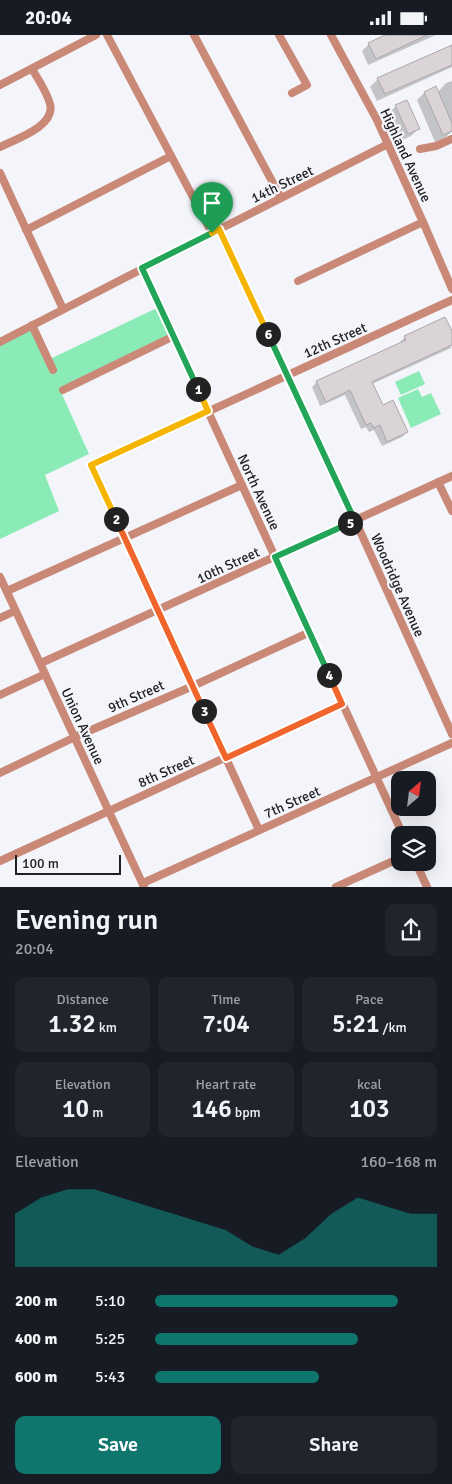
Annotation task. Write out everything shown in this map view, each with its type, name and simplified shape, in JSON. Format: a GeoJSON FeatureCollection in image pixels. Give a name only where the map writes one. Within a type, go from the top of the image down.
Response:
{"type":"FeatureCollection","features":[{"type":"Feature","properties":{"kind":"street"},"geometry":{"type":"LineString","coordinates":[[0,85],[96,35]]}},
{"type":"Feature","properties":{"kind":"street","name":"Woodridge Avenue"},"geometry":{"type":"LineString","coordinates":[[108,35],[171,156],[215,231],[287,375],[451,729]]}},
{"type":"Feature","properties":{"kind":"street"},"geometry":{"type":"LineString","coordinates":[[194,35],[281,198]]}},
{"type":"Feature","properties":{"kind":"street"},"geometry":{"type":"LineString","coordinates":[[279,35],[307,85],[292,93]]}},
{"type":"Feature","properties":{"kind":"street","name":"Highland Avenue"},"geometry":{"type":"LineString","coordinates":[[331,35],[388,144],[452,289]]}},
{"type":"Feature","properties":{"kind":"street"},"geometry":{"type":"LineString","coordinates":[[0,147],[42,125],[50,116],[50,104],[32,69]]}},
{"type":"Feature","properties":{"kind":"street"},"geometry":{"type":"LineString","coordinates":[[420,149],[436,146],[452,139]]}},
{"type":"Feature","properties":{"kind":"street","name":"14th Street"},"geometry":{"type":"LineString","coordinates":[[0,342],[388,144]]}},
{"type":"Feature","properties":{"kind":"street"},"geometry":{"type":"LineString","coordinates":[[26,230],[171,156]]}},
{"type":"Feature","properties":{"kind":"street"},"geometry":{"type":"LineString","coordinates":[[0,173],[63,309]]}},
{"type":"Feature","properties":{"kind":"street"},"geometry":{"type":"LineString","coordinates":[[298,281],[423,222]]}},
{"type":"Feature","properties":{"kind":"street","name":"North Avenue"},"geometry":{"type":"LineString","coordinates":[[142,268],[399,826]]}},
{"type":"Feature","properties":{"kind":"street","name":"12th Street"},"geometry":{"type":"LineString","coordinates":[[124,538],[91,465],[452,300]]}},
{"type":"Feature","properties":{"kind":"street"},"geometry":{"type":"LineString","coordinates":[[32,325],[53,370]]}},
{"type":"Feature","properties":{"kind":"street"},"geometry":{"type":"LineString","coordinates":[[63,390],[174,337]]}},
{"type":"Feature","properties":{"kind":"street","name":"10th Street"},"geometry":{"type":"LineString","coordinates":[[42,663],[452,476]]}},
{"type":"Feature","properties":{"kind":"street"},"geometry":{"type":"LineString","coordinates":[[438,482],[452,511]]}},
{"type":"Feature","properties":{"kind":"street"},"geometry":{"type":"LineString","coordinates":[[7,591],[242,485]]}},
{"type":"Feature","properties":{"kind":"street"},"geometry":{"type":"LineString","coordinates":[[124,538],[259,830]]}},
{"type":"Feature","properties":{"kind":"street","name":"Union Avenue"},"geometry":{"type":"LineString","coordinates":[[0,577],[42,663],[45,674],[143,885]]}},
{"type":"Feature","properties":{"kind":"street"},"geometry":{"type":"LineString","coordinates":[[0,618],[15,611]]}},
{"type":"Feature","properties":{"kind":"street","name":"9th Street"},"geometry":{"type":"LineString","coordinates":[[0,773],[74,737],[310,632]]}},
{"type":"Feature","properties":{"kind":"street"},"geometry":{"type":"LineString","coordinates":[[0,695],[45,674]]}},
{"type":"Feature","properties":{"kind":"street","name":"8th Street"},"geometry":{"type":"LineString","coordinates":[[0,861],[342,704]]}},
{"type":"Feature","properties":{"kind":"street","name":"7th Street"},"geometry":{"type":"LineString","coordinates":[[143,885],[259,830],[452,743]]}},
{"type":"Feature","properties":{"kind":"street"},"geometry":{"type":"LineString","coordinates":[[336,887],[391,862]]}},
{"type":"Feature","properties":{"kind":"street"},"geometry":{"type":"LineString","coordinates":[[420,871],[427,887]]}},
{"type":"Feature","properties":{"kind":"green space"},"geometry":{"type":"Polygon","coordinates":[[[161,306],[176,338],[60,390],[89,454],[45,475],[59,511],[0,539],[0,342],[34,325],[48,360],[161,306]]]}},
{"type":"Feature","properties":{"kind":"green space"},"geometry":{"type":"Polygon","coordinates":[[[419,371],[425,384],[401,395],[395,382],[419,371]]]}},
{"type":"Feature","properties":{"kind":"green space"},"geometry":{"type":"Polygon","coordinates":[[[418,389],[422,397],[431,393],[441,414],[411,428],[398,398],[418,389]]]}},
{"type":"Feature","properties":{"kind":"building"},"geometry":{"type":"Polygon","coordinates":[[[385,35],[427,35],[376,59],[368,43],[385,35]]]}},
{"type":"Feature","properties":{"kind":"building"},"geometry":{"type":"Polygon","coordinates":[[[452,45],[452,65],[385,94],[377,78],[452,45]]]}},
{"type":"Feature","properties":{"kind":"building"},"geometry":{"type":"Polygon","coordinates":[[[436,86],[452,123],[452,131],[443,135],[424,92],[436,86]]]}},
{"type":"Feature","properties":{"kind":"building"},"geometry":{"type":"Polygon","coordinates":[[[407,100],[420,129],[408,134],[395,105],[407,100]]]}},
{"type":"Feature","properties":{"kind":"building"},"geometry":{"type":"Polygon","coordinates":[[[445,317],[452,331],[452,345],[372,382],[383,405],[393,400],[408,432],[387,442],[380,425],[374,428],[371,423],[366,425],[350,390],[326,402],[316,381],[406,340],[404,336],[445,317]]]}},
{"type":"Feature","properties":{"kind":"route"},"geometry":{"type":"LineString","coordinates":[[219,229],[355,521],[275,557],[342,704],[226,758],[91,465],[208,411],[142,268],[212,233],[219,229]]}}]}
